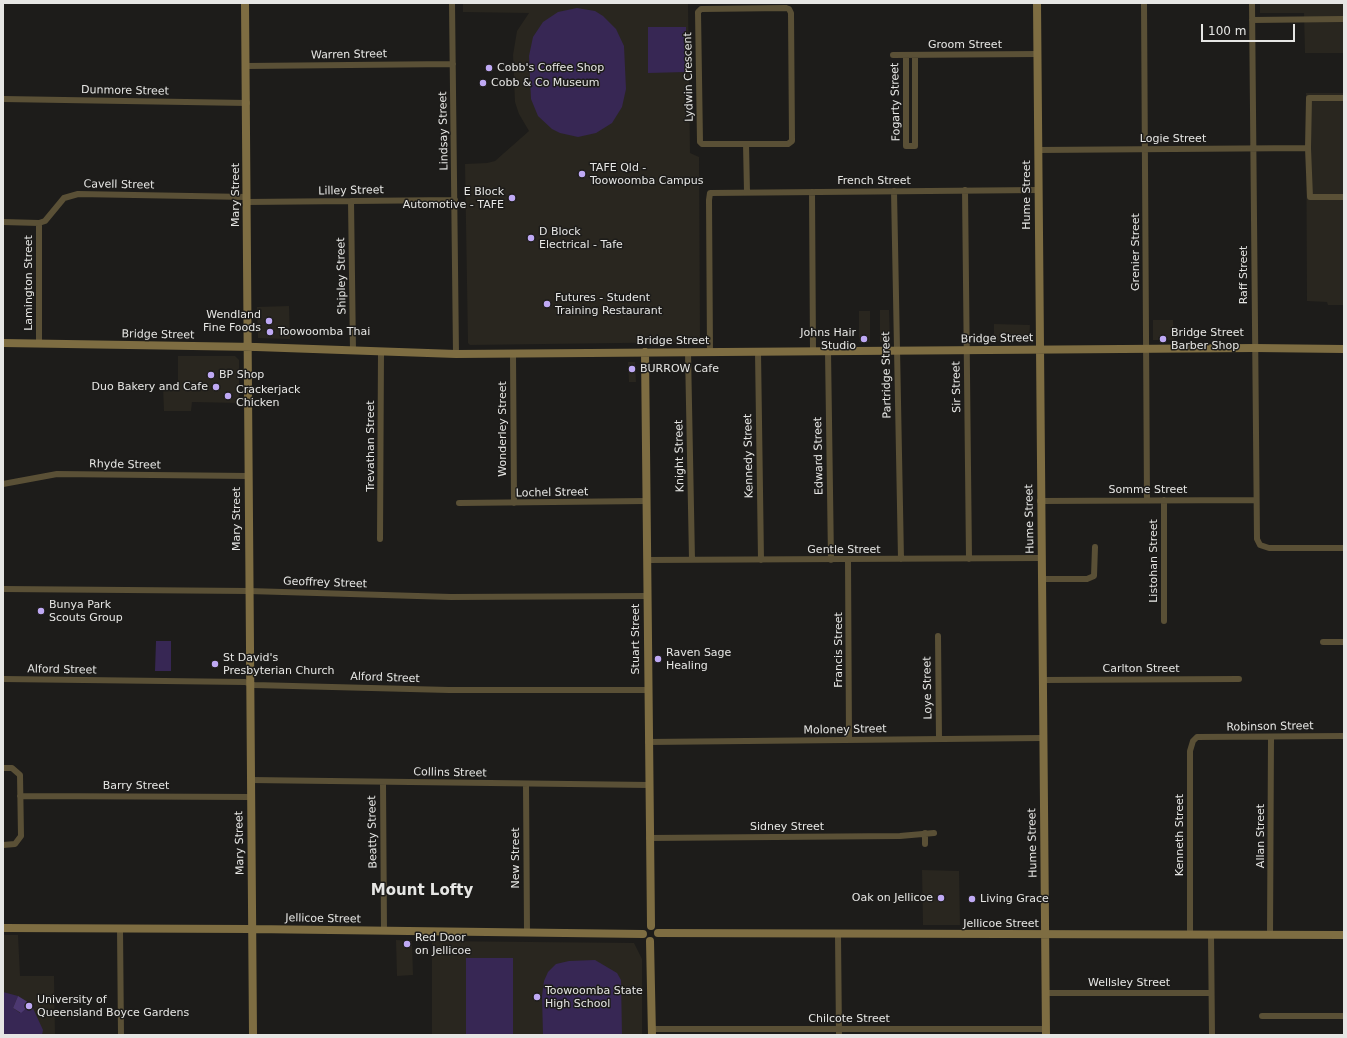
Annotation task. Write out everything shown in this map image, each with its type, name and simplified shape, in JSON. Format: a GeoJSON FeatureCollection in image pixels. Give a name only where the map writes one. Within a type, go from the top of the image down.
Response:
{"type":"FeatureCollection","features":[{"type":"Feature","properties":{"kind":"street","name":"Mary Street"},"geometry":{"type":"LineString","coordinates":[[246,3],[248,476],[253,1035]]}},
{"type":"Feature","properties":{"kind":"street","name":"Lindsay Street"},"geometry":{"type":"LineString","coordinates":[[452,3],[456,354]]}},
{"type":"Feature","properties":{"kind":"street","name":"Hume Street"},"geometry":{"type":"LineString","coordinates":[[1037,3],[1042,738],[1046,1032]]}},
{"type":"Feature","properties":{"kind":"street","name":"Grenier Street"},"geometry":{"type":"LineString","coordinates":[[1144,3],[1148,500]]}},
{"type":"Feature","properties":{"kind":"street","name":"Raff Street"},"geometry":{"type":"LineString","coordinates":[[1252,3],[1256,536],[1260,545],[1269,548],[1344,548]]}},
{"type":"Feature","properties":{"kind":"street","name":"Lydwin Crescent"},"geometry":{"type":"LineString","coordinates":[[744,6],[787,8],[790,10],[792,139],[789,144],[746,144],[703,145],[700,142],[698,14],[701,9],[744,6]]}},
{"type":"Feature","properties":{"kind":"street"},"geometry":{"type":"LineString","coordinates":[[1252,20],[1344,19]]}},
{"type":"Feature","properties":{"kind":"street","name":"Groom Street"},"geometry":{"type":"LineString","coordinates":[[893,55],[1038,54]]}},
{"type":"Feature","properties":{"kind":"street","name":"Fogarty Street"},"geometry":{"type":"LineString","coordinates":[[906,55],[906,146],[915,146],[915,55]]}},
{"type":"Feature","properties":{"kind":"street","name":"Warren Street"},"geometry":{"type":"LineString","coordinates":[[246,66],[453,64]]}},
{"type":"Feature","properties":{"kind":"street"},"geometry":{"type":"LineString","coordinates":[[1344,98],[1309,98],[1308,148],[1310,198],[1344,198]]}},
{"type":"Feature","properties":{"kind":"street","name":"Dunmore Street"},"geometry":{"type":"LineString","coordinates":[[3,99],[247,103]]}},
{"type":"Feature","properties":{"kind":"street"},"geometry":{"type":"LineString","coordinates":[[746,144],[746,192]]}},
{"type":"Feature","properties":{"kind":"street","name":"Logie Street"},"geometry":{"type":"LineString","coordinates":[[1038,150],[1308,148]]}},
{"type":"Feature","properties":{"kind":"street","name":"Sir Street"},"geometry":{"type":"LineString","coordinates":[[965,190],[969,559]]}},
{"type":"Feature","properties":{"kind":"street","name":"French Street"},"geometry":{"type":"LineString","coordinates":[[710,352],[710,194],[746,192],[1038,190]]}},
{"type":"Feature","properties":{"kind":"street","name":"Partridge Street"},"geometry":{"type":"LineString","coordinates":[[894,191],[901,559]]}},
{"type":"Feature","properties":{"kind":"street"},"geometry":{"type":"LineString","coordinates":[[812,192],[813,351]]}},
{"type":"Feature","properties":{"kind":"street","name":"Cavell Street"},"geometry":{"type":"LineString","coordinates":[[39,223],[50,218],[64,198],[78,194],[247,200]]}},
{"type":"Feature","properties":{"kind":"street","name":"Lilley Street"},"geometry":{"type":"LineString","coordinates":[[247,200],[454,200]]}},
{"type":"Feature","properties":{"kind":"street","name":"Shipley Street"},"geometry":{"type":"LineString","coordinates":[[351,201],[353,351]]}},
{"type":"Feature","properties":{"kind":"street"},"geometry":{"type":"LineString","coordinates":[[3,222],[39,223]]}},
{"type":"Feature","properties":{"kind":"street","name":"Lamington Street"},"geometry":{"type":"LineString","coordinates":[[39,223],[39,344]]}},
{"type":"Feature","properties":{"kind":"street","name":"Bridge Street"},"geometry":{"type":"LineString","coordinates":[[3,343],[248,347],[456,354],[1254,348],[1344,349]]}},
{"type":"Feature","properties":{"kind":"street","name":"Edward Street"},"geometry":{"type":"LineString","coordinates":[[828,351],[831,560]]}},
{"type":"Feature","properties":{"kind":"street","name":"Trevathan Street"},"geometry":{"type":"LineString","coordinates":[[380,352],[380,539]]}},
{"type":"Feature","properties":{"kind":"street","name":"Stuart Street"},"geometry":{"type":"LineString","coordinates":[[645,352],[651,926]]}},
{"type":"Feature","properties":{"kind":"street","name":"Knight Street"},"geometry":{"type":"LineString","coordinates":[[688,352],[692,560]]}},
{"type":"Feature","properties":{"kind":"street","name":"Kennedy Street"},"geometry":{"type":"LineString","coordinates":[[758,352],[761,560]]}},
{"type":"Feature","properties":{"kind":"street","name":"Wonderley Street"},"geometry":{"type":"LineString","coordinates":[[513,354],[514,503]]}},
{"type":"Feature","properties":{"kind":"street","name":"Rhyde Street"},"geometry":{"type":"LineString","coordinates":[[3,484],[57,474],[248,476]]}},
{"type":"Feature","properties":{"kind":"street","name":"Listohan Street"},"geometry":{"type":"LineString","coordinates":[[1164,500],[1164,621]]}},
{"type":"Feature","properties":{"kind":"street","name":"Somme Street"},"geometry":{"type":"LineString","coordinates":[[1040,501],[1256,500]]}},
{"type":"Feature","properties":{"kind":"street","name":"Lochel Street"},"geometry":{"type":"LineString","coordinates":[[459,503],[646,502]]}},
{"type":"Feature","properties":{"kind":"street"},"geometry":{"type":"LineString","coordinates":[[1042,579],[1087,579],[1094,576],[1095,547]]}},
{"type":"Feature","properties":{"kind":"street","name":"Gentle Street"},"geometry":{"type":"LineString","coordinates":[[647,560],[1041,558]]}},
{"type":"Feature","properties":{"kind":"street","name":"Francis Street"},"geometry":{"type":"LineString","coordinates":[[848,560],[850,740]]}},
{"type":"Feature","properties":{"kind":"street","name":"Geoffrey Street"},"geometry":{"type":"LineString","coordinates":[[3,589],[249,591],[451,597],[647,596]]}},
{"type":"Feature","properties":{"kind":"street","name":"Loye Street"},"geometry":{"type":"LineString","coordinates":[[938,636],[939,739]]}},
{"type":"Feature","properties":{"kind":"street"},"geometry":{"type":"LineString","coordinates":[[1323,642],[1344,642]]}},
{"type":"Feature","properties":{"kind":"street","name":"Carlton Street"},"geometry":{"type":"LineString","coordinates":[[1042,680],[1239,678]]}},
{"type":"Feature","properties":{"kind":"street","name":"Alford Street"},"geometry":{"type":"LineString","coordinates":[[3,679],[245,682],[449,690],[648,690]]}},
{"type":"Feature","properties":{"kind":"street","name":"Robinson Street"},"geometry":{"type":"LineString","coordinates":[[1197,737],[1344,736]]}},
{"type":"Feature","properties":{"kind":"street","name":"Kenneth Street"},"geometry":{"type":"LineString","coordinates":[[1190,935],[1190,751],[1193,741],[1197,737]]}},
{"type":"Feature","properties":{"kind":"street","name":"Allan Street"},"geometry":{"type":"LineString","coordinates":[[1270,935],[1271,737]]}},
{"type":"Feature","properties":{"kind":"street","name":"Moloney Street"},"geometry":{"type":"LineString","coordinates":[[648,742],[1042,738]]}},
{"type":"Feature","properties":{"kind":"street"},"geometry":{"type":"LineString","coordinates":[[3,768],[12,768],[20,775],[21,836],[16,844],[3,845]]}},
{"type":"Feature","properties":{"kind":"street","name":"Collins Street"},"geometry":{"type":"LineString","coordinates":[[251,780],[649,785]]}},
{"type":"Feature","properties":{"kind":"street","name":"Beatty Street"},"geometry":{"type":"LineString","coordinates":[[383,782],[384,931]]}},
{"type":"Feature","properties":{"kind":"street","name":"New Street"},"geometry":{"type":"LineString","coordinates":[[526,784],[527,932]]}},
{"type":"Feature","properties":{"kind":"street","name":"Barry Street"},"geometry":{"type":"LineString","coordinates":[[20,796],[251,797]]}},
{"type":"Feature","properties":{"kind":"street","name":"Sidney Street"},"geometry":{"type":"LineString","coordinates":[[649,838],[900,836],[934,833]]}},
{"type":"Feature","properties":{"kind":"street"},"geometry":{"type":"LineString","coordinates":[[925,834],[925,844]]}},
{"type":"Feature","properties":{"kind":"street"},"geometry":{"type":"LineString","coordinates":[[651,926],[655,928],[658,933],[654,939],[650,941],[646,939],[643,934],[644,929],[651,926]]}},
{"type":"Feature","properties":{"kind":"street","name":"Jellicoe Street"},"geometry":{"type":"LineString","coordinates":[[3,928],[252,929],[643,934]]}},
{"type":"Feature","properties":{"kind":"street"},"geometry":{"type":"LineString","coordinates":[[120,929],[121,1035]]}},
{"type":"Feature","properties":{"kind":"street","name":"Jellicoe Street"},"geometry":{"type":"LineString","coordinates":[[658,933],[838,935],[1344,935]]}},
{"type":"Feature","properties":{"kind":"street"},"geometry":{"type":"LineString","coordinates":[[838,935],[839,1032]]}},
{"type":"Feature","properties":{"kind":"street"},"geometry":{"type":"LineString","coordinates":[[1211,935],[1212,1035]]}},
{"type":"Feature","properties":{"kind":"street"},"geometry":{"type":"LineString","coordinates":[[650,941],[652,1032]]}},
{"type":"Feature","properties":{"kind":"street","name":"Wellsley Street"},"geometry":{"type":"LineString","coordinates":[[1046,993],[1211,993]]}},
{"type":"Feature","properties":{"kind":"street"},"geometry":{"type":"LineString","coordinates":[[1262,1016],[1344,1016]]}},
{"type":"Feature","properties":{"kind":"street","name":"Chilcote Street"},"geometry":{"type":"LineString","coordinates":[[652,1032],[1046,1032]]}},
{"type":"Feature","properties":{"kind":"shaded area","name":"TAFE Qld - Toowoomba Campus"},"geometry":{"type":"Polygon","coordinates":[[[463,3],[688,3],[690,153],[699,157],[700,338],[697,342],[470,345],[468,343],[465,164],[495,161],[529,131],[519,114],[515,102],[513,55],[517,31],[529,13],[463,12],[463,3]]]}},
{"type":"Feature","properties":{"kind":"shaded area"},"geometry":{"type":"Polygon","coordinates":[[[1260,3],[1344,3],[1344,305],[1328,305],[1327,302],[1307,301],[1306,93],[1343,93],[1343,53],[1305,53],[1304,13],[1260,13],[1260,3]]]}},
{"type":"Feature","properties":{"kind":"shaded area"},"geometry":{"type":"Polygon","coordinates":[[[577,8],[595,11],[603,16],[616,29],[624,46],[626,89],[622,107],[612,123],[596,133],[578,137],[560,133],[552,129],[538,116],[531,99],[529,56],[533,37],[543,22],[558,12],[577,8]]]}},
{"type":"Feature","properties":{"kind":"shaded area"},"geometry":{"type":"Polygon","coordinates":[[[648,27],[686,27],[686,72],[648,73],[648,27]]]}},
{"type":"Feature","properties":{"kind":"shaded area"},"geometry":{"type":"Polygon","coordinates":[[[289,306],[290,339],[258,338],[257,307],[289,306]]]}},
{"type":"Feature","properties":{"kind":"shaded area"},"geometry":{"type":"Polygon","coordinates":[[[880,310],[889,310],[890,342],[880,342],[880,310]]]}},
{"type":"Feature","properties":{"kind":"shaded area"},"geometry":{"type":"Polygon","coordinates":[[[859,311],[870,311],[870,342],[859,342],[859,311]]]}},
{"type":"Feature","properties":{"kind":"shaded area"},"geometry":{"type":"Polygon","coordinates":[[[1153,320],[1173,320],[1174,340],[1153,340],[1153,320]]]}},
{"type":"Feature","properties":{"kind":"shaded area"},"geometry":{"type":"Polygon","coordinates":[[[994,324],[1030,325],[1029,341],[994,341],[994,324]]]}},
{"type":"Feature","properties":{"kind":"shaded area"},"geometry":{"type":"Polygon","coordinates":[[[178,356],[235,356],[239,360],[239,403],[192,402],[191,411],[164,411],[163,387],[178,387],[178,356]]]}},
{"type":"Feature","properties":{"kind":"shaded area"},"geometry":{"type":"Polygon","coordinates":[[[628,362],[635,362],[636,382],[629,382],[628,362]]]}},
{"type":"Feature","properties":{"kind":"shaded area"},"geometry":{"type":"Polygon","coordinates":[[[156,641],[171,641],[171,671],[155,671],[156,641]]]}},
{"type":"Feature","properties":{"kind":"shaded area","name":"Oak on Jellicoe"},"geometry":{"type":"Polygon","coordinates":[[[922,870],[959,871],[960,925],[923,925],[922,870]]]}},
{"type":"Feature","properties":{"kind":"shaded area","name":"University of Queensland Boyce Gardens"},"geometry":{"type":"Polygon","coordinates":[[[3,935],[18,935],[20,976],[54,976],[55,1035],[3,1035],[3,935]]]}},
{"type":"Feature","properties":{"kind":"shaded area"},"geometry":{"type":"Polygon","coordinates":[[[396,940],[412,941],[413,975],[397,976],[396,940]]]}},
{"type":"Feature","properties":{"kind":"shaded area","name":"Toowoomba State High School"},"geometry":{"type":"Polygon","coordinates":[[[432,941],[634,943],[642,959],[642,1035],[432,1035],[432,941]]]}},
{"type":"Feature","properties":{"kind":"shaded area"},"geometry":{"type":"Polygon","coordinates":[[[466,958],[513,958],[513,1035],[466,1035],[466,958]]]}},
{"type":"Feature","properties":{"kind":"shaded area"},"geometry":{"type":"Polygon","coordinates":[[[595,960],[617,973],[621,980],[622,1035],[543,1035],[542,996],[544,981],[548,972],[556,964],[569,961],[595,960]]]}},
{"type":"Feature","properties":{"kind":"shaded area"},"geometry":{"type":"Polygon","coordinates":[[[3,992],[18,996],[13,1008],[20,1013],[31,1004],[43,1030],[42,1035],[3,1035],[3,992]]]}},
{"type":"Feature","properties":{"kind":"shaded area"},"geometry":{"type":"Polygon","coordinates":[[[18,996],[31,1004],[21,1013],[13,1008],[18,996]]]}},
{"type":"Feature","properties":{"kind":"place","name":"Cobb's Coffee Shop"},"geometry":{"type":"Point","coordinates":[489,68]}},
{"type":"Feature","properties":{"kind":"place","name":"Cobb & Co Museum"},"geometry":{"type":"Point","coordinates":[483,83]}},
{"type":"Feature","properties":{"kind":"place","name":"TAFE Qld - Toowoomba Campus"},"geometry":{"type":"Point","coordinates":[582,174]}},
{"type":"Feature","properties":{"kind":"place","name":"E Block Automotive - TAFE"},"geometry":{"type":"Point","coordinates":[512,198]}},
{"type":"Feature","properties":{"kind":"place","name":"D Block Electrical - Tafe"},"geometry":{"type":"Point","coordinates":[531,238]}},
{"type":"Feature","properties":{"kind":"place","name":"Futures - Student Training Restaurant"},"geometry":{"type":"Point","coordinates":[547,304]}},
{"type":"Feature","properties":{"kind":"place","name":"Wendland Fine Foods"},"geometry":{"type":"Point","coordinates":[269,321]}},
{"type":"Feature","properties":{"kind":"place","name":"Toowoomba Thai"},"geometry":{"type":"Point","coordinates":[270,332]}},
{"type":"Feature","properties":{"kind":"place","name":"Johns Hair Studio"},"geometry":{"type":"Point","coordinates":[864,339]}},
{"type":"Feature","properties":{"kind":"place","name":"Bridge Street Barber Shop"},"geometry":{"type":"Point","coordinates":[1163,339]}},
{"type":"Feature","properties":{"kind":"place","name":"BURROW Cafe"},"geometry":{"type":"Point","coordinates":[632,369]}},
{"type":"Feature","properties":{"kind":"place","name":"BP Shop"},"geometry":{"type":"Point","coordinates":[211,375]}},
{"type":"Feature","properties":{"kind":"place","name":"Duo Bakery and Cafe"},"geometry":{"type":"Point","coordinates":[216,387]}},
{"type":"Feature","properties":{"kind":"place","name":"Crackerjack Chicken"},"geometry":{"type":"Point","coordinates":[228,396]}},
{"type":"Feature","properties":{"kind":"place","name":"Bunya Park Scouts Group"},"geometry":{"type":"Point","coordinates":[41,611]}},
{"type":"Feature","properties":{"kind":"place","name":"Raven Sage Healing"},"geometry":{"type":"Point","coordinates":[658,659]}},
{"type":"Feature","properties":{"kind":"place","name":"St David's Presbyterian Church"},"geometry":{"type":"Point","coordinates":[215,664]}},
{"type":"Feature","properties":{"kind":"place","name":"Oak on Jellicoe"},"geometry":{"type":"Point","coordinates":[941,898]}},
{"type":"Feature","properties":{"kind":"place","name":"Living Grace"},"geometry":{"type":"Point","coordinates":[972,899]}},
{"type":"Feature","properties":{"kind":"place","name":"Red Door on Jellicoe"},"geometry":{"type":"Point","coordinates":[407,944]}},
{"type":"Feature","properties":{"kind":"place","name":"Toowoomba State High School"},"geometry":{"type":"Point","coordinates":[537,997]}},
{"type":"Feature","properties":{"kind":"place","name":"University of Queensland Boyce Gardens"},"geometry":{"type":"Point","coordinates":[29,1006]}},
{"type":"Feature","properties":{"kind":"district","name":"Mount Lofty"},"geometry":{"type":"Point","coordinates":[422,891]}}]}
